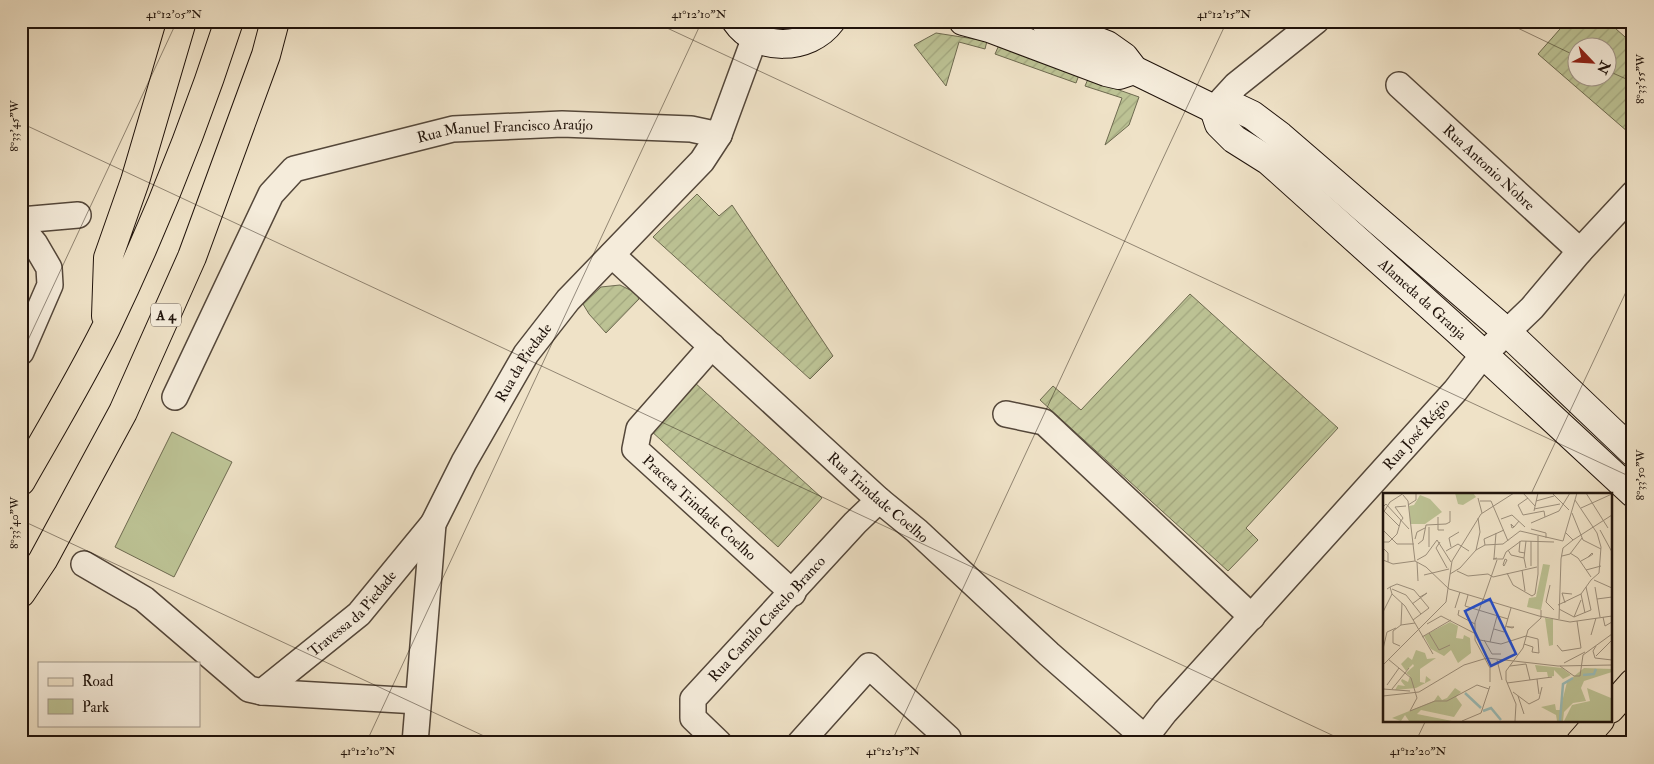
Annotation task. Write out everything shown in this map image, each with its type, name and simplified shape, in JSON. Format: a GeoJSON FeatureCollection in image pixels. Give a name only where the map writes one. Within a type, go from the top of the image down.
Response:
{"type":"FeatureCollection","features":[{"type":"Feature","properties":{"kind":"main road"},"geometry":{"type":"LineString","coordinates":[[105,329],[108,258],[135,181],[182,21]]}},
{"type":"Feature","properties":{"kind":"main road"},"geometry":{"type":"LineString","coordinates":[[21,481],[105,329],[153,224],[206,92],[229,21]]}},
{"type":"Feature","properties":{"kind":"main road","name":"A 4"},"geometry":{"type":"LineString","coordinates":[[21,593],[43,560],[123,412],[192,257],[266,55],[275,21]]}},
{"type":"Feature","properties":{"kind":"main road"},"geometry":{"type":"LineString","coordinates":[[1612,707],[1633,684]]}},
{"type":"Feature","properties":{"kind":"main road"},"geometry":{"type":"LineString","coordinates":[[1580,743],[1598,722]]}},
{"type":"Feature","properties":{"kind":"street"},"geometry":{"type":"LineString","coordinates":[[745,29],[773,44],[793,44],[812,38],[831,21]]}},
{"type":"Feature","properties":{"kind":"street"},"geometry":{"type":"LineString","coordinates":[[962,21],[989,28],[1106,72],[1120,75],[1134,70]]}},
{"type":"Feature","properties":{"kind":"street","name":"Alameda da Granja"},"geometry":{"type":"LineString","coordinates":[[1045,21],[1107,44],[1124,57],[1134,70],[1214,109],[1233,106],[1252,115],[1280,136],[1507,332],[1633,452]]}},
{"type":"Feature","properties":{"kind":"street"},"geometry":{"type":"LineString","coordinates":[[1214,109],[1236,85],[1316,21]]}},
{"type":"Feature","properties":{"kind":"street","name":"Rua da Piedade"},"geometry":{"type":"LineString","coordinates":[[415,743],[433,524],[464,462],[526,354],[568,300],[702,161],[719,135],[745,29]]}},
{"type":"Feature","properties":{"kind":"street","name":"Rua Antonio Nobre"},"geometry":{"type":"LineString","coordinates":[[1398,85],[1580,251]]}},
{"type":"Feature","properties":{"kind":"street","name":"Alameda da Granja"},"geometry":{"type":"LineString","coordinates":[[1214,109],[1219,124],[1234,139],[1269,161],[1633,493]]}},
{"type":"Feature","properties":{"kind":"street","name":"Rua Manuel Francisco Araújo"},"geometry":{"type":"LineString","coordinates":[[176,397],[271,194],[294,169],[453,129],[562,124],[691,129],[719,135]]}},
{"type":"Feature","properties":{"kind":"street","name":"Rua José Régio"},"geometry":{"type":"LineString","coordinates":[[1143,740],[1165,712],[1456,390],[1483,355],[1532,308],[1580,251],[1633,194]]}},
{"type":"Feature","properties":{"kind":"street"},"geometry":{"type":"LineString","coordinates":[[21,220],[78,215]]}},
{"type":"Feature","properties":{"kind":"street"},"geometry":{"type":"LineString","coordinates":[[21,227],[35,244],[49,268],[50,285],[21,352]]}},
{"type":"Feature","properties":{"kind":"street","name":"Rua Trindade Coelho"},"geometry":{"type":"LineString","coordinates":[[612,255],[879,500],[917,531],[1143,740]]}},
{"type":"Feature","properties":{"kind":"street","name":"Praceta Trindade Coelho"},"geometry":{"type":"LineString","coordinates":[[712,346],[639,429],[635,449],[793,593]]}},
{"type":"Feature","properties":{"kind":"street"},"geometry":{"type":"LineString","coordinates":[[1006,414],[1044,422],[1252,617]]}},
{"type":"Feature","properties":{"kind":"street","name":"Rua Camilo Castelo Branco"},"geometry":{"type":"LineString","coordinates":[[719,743],[693,718],[693,699],[879,500]]}},
{"type":"Feature","properties":{"kind":"street","name":"Travessa da Piedade"},"geometry":{"type":"LineString","coordinates":[[262,692],[359,614],[433,524]]}},
{"type":"Feature","properties":{"kind":"street"},"geometry":{"type":"LineString","coordinates":[[84,564],[144,599],[249,689],[262,692],[418,701]]}},
{"type":"Feature","properties":{"kind":"street"},"geometry":{"type":"LineString","coordinates":[[800,743],[869,666],[948,738]]}},
{"type":"Feature","properties":{"kind":"green space"},"geometry":{"type":"Polygon","coordinates":[[[1567,21],[1607,21],[1633,44],[1633,126],[1628,132],[1577,88],[1616,88],[1616,38],[1566,38],[1566,78],[1538,54],[1567,21]]]}},
{"type":"Feature","properties":{"kind":"green space"},"geometry":{"type":"Polygon","coordinates":[[[936,33],[987,41],[985,49],[959,42],[946,86],[914,45],[936,33]]]}},
{"type":"Feature","properties":{"kind":"green space"},"geometry":{"type":"Polygon","coordinates":[[[999,45],[1079,75],[1076,83],[995,54],[999,45]]]}},
{"type":"Feature","properties":{"kind":"green space"},"geometry":{"type":"Polygon","coordinates":[[[1088,79],[1139,97],[1129,125],[1105,145],[1122,98],[1085,86],[1088,79]]]}},
{"type":"Feature","properties":{"kind":"green space"},"geometry":{"type":"Polygon","coordinates":[[[697,194],[719,216],[732,205],[833,356],[810,379],[653,237],[697,194]]]}},
{"type":"Feature","properties":{"kind":"green space"},"geometry":{"type":"Polygon","coordinates":[[[620,285],[636,293],[639,299],[606,333],[589,314],[583,304],[601,287],[620,285]]]}},
{"type":"Feature","properties":{"kind":"green space"},"geometry":{"type":"Polygon","coordinates":[[[1190,294],[1338,428],[1246,528],[1258,540],[1228,571],[1040,400],[1053,386],[1081,410],[1190,294]]]}},
{"type":"Feature","properties":{"kind":"green space"},"geometry":{"type":"Polygon","coordinates":[[[694,382],[822,498],[778,547],[650,430],[694,382]]]}},
{"type":"Feature","properties":{"kind":"green space"},"geometry":{"type":"Polygon","coordinates":[[[172,432],[232,462],[174,577],[115,547],[172,432]]]}}]}
